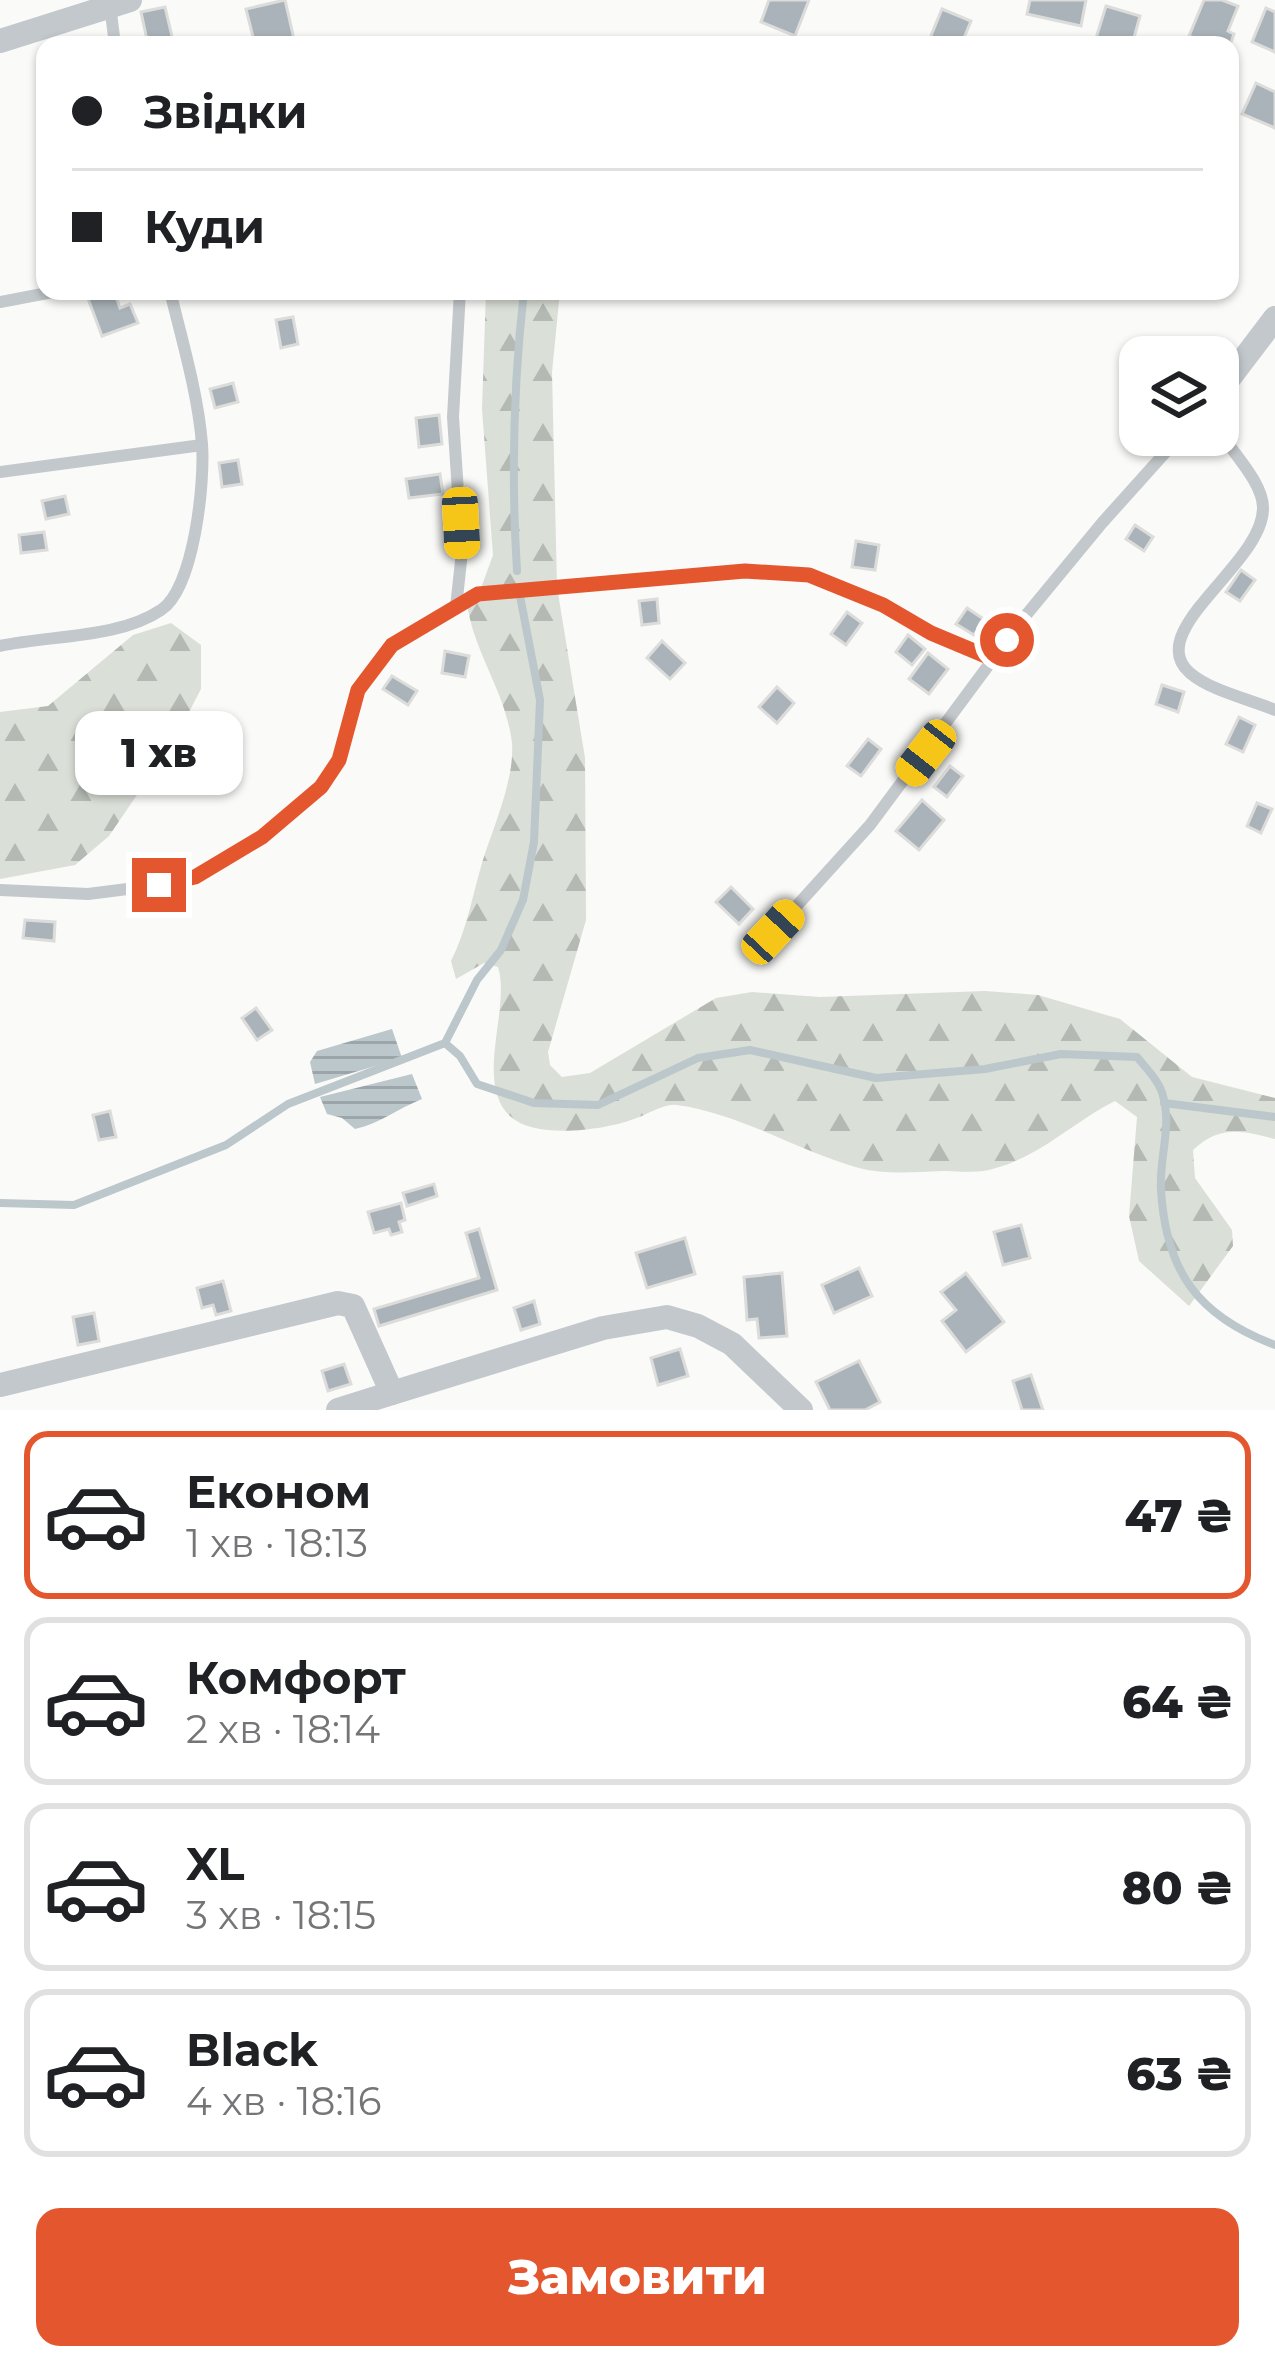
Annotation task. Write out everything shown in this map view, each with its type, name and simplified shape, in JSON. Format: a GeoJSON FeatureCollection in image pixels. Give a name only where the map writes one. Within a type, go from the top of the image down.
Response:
{"type":"FeatureCollection","features":[{"type":"Feature","properties":{"kind":"street"},"geometry":{"type":"LineString","coordinates":[[0,41],[120,2]]}},
{"type":"Feature","properties":{"kind":"street"},"geometry":{"type":"LineString","coordinates":[[1239,365],[1275,318]]}},
{"type":"Feature","properties":{"kind":"street"},"geometry":{"type":"LineString","coordinates":[[0,1385],[338,1303],[353,1306],[392,1393]]}},
{"type":"Feature","properties":{"kind":"street"},"geometry":{"type":"LineString","coordinates":[[338,1410],[603,1328],[668,1317],[732,1344],[801,1410]]}},
{"type":"Feature","properties":{"kind":"lane"},"geometry":{"type":"LineString","coordinates":[[116,36],[120,2]]}},
{"type":"Feature","properties":{"kind":"lane"},"geometry":{"type":"LineString","coordinates":[[0,302],[36,295]]}},
{"type":"Feature","properties":{"kind":"lane"},"geometry":{"type":"LineString","coordinates":[[0,646],[97,632],[159,612],[173,600],[194,537],[202,445],[172,300]]}},
{"type":"Feature","properties":{"kind":"lane"},"geometry":{"type":"LineString","coordinates":[[456,607],[463,552],[453,417],[460,300]]}},
{"type":"Feature","properties":{"kind":"lane"},"geometry":{"type":"LineString","coordinates":[[0,472],[202,445]]}},
{"type":"Feature","properties":{"kind":"lane"},"geometry":{"type":"LineString","coordinates":[[773,932],[870,826],[993,659],[1162,456]]}},
{"type":"Feature","properties":{"kind":"lane"},"geometry":{"type":"LineString","coordinates":[[1236,456],[1264,505],[1259,531],[1241,560],[1181,627],[1178,652],[1186,670],[1200,680],[1275,710]]}},
{"type":"Feature","properties":{"kind":"lane"},"geometry":{"type":"LineString","coordinates":[[0,890],[88,894],[159,885],[195,877],[262,837],[321,787],[339,760],[358,690],[392,645],[478,594],[745,571],[809,575],[993,659]]}},
{"type":"Feature","properties":{"kind":"green space"},"geometry":{"type":"Polygon","coordinates":[[[486,300],[559,300],[552,372],[557,587],[585,758],[586,920],[548,1052],[550,1065],[562,1077],[590,1073],[716,998],[752,992],[820,997],[985,991],[1038,995],[1120,1019],[1192,1077],[1275,1098],[1275,1139],[1222,1133],[1193,1150],[1195,1178],[1232,1230],[1233,1246],[1189,1306],[1139,1261],[1129,1216],[1137,1117],[1115,1101],[1028,1155],[976,1172],[859,1168],[724,1116],[677,1105],[606,1127],[570,1131],[536,1128],[510,1116],[495,1084],[498,967],[484,963],[456,979],[451,961],[503,800],[512,751],[507,718],[475,637],[467,603],[481,588],[493,555],[482,409],[486,300]]]}},
{"type":"Feature","properties":{"kind":"green space"},"geometry":{"type":"Polygon","coordinates":[[[171,623],[201,645],[201,689],[175,739],[109,836],[75,865],[0,879],[0,712],[48,706],[133,635],[171,623]]]}},
{"type":"Feature","properties":{"kind":"shaded area"},"geometry":{"type":"Polygon","coordinates":[[[392,1029],[402,1058],[315,1084],[310,1062],[317,1051],[392,1029]]]}},
{"type":"Feature","properties":{"kind":"shaded area"},"geometry":{"type":"Polygon","coordinates":[[[412,1074],[422,1099],[355,1129],[327,1114],[320,1097],[412,1074]]]}},
{"type":"Feature","properties":{"kind":"building"},"geometry":{"type":"Polygon","coordinates":[[[285,0],[293,36],[253,36],[246,9],[285,0]]]}},
{"type":"Feature","properties":{"kind":"building"},"geometry":{"type":"Polygon","coordinates":[[[769,0],[809,0],[795,36],[761,22],[769,0]]]}},
{"type":"Feature","properties":{"kind":"building"},"geometry":{"type":"Polygon","coordinates":[[[1030,0],[1086,0],[1081,26],[1027,14],[1030,0]]]}},
{"type":"Feature","properties":{"kind":"building"},"geometry":{"type":"Polygon","coordinates":[[[1204,0],[1238,6],[1228,31],[1233,36],[1189,36],[1204,0]]]}},
{"type":"Feature","properties":{"kind":"building"},"geometry":{"type":"Polygon","coordinates":[[[1106,6],[1140,16],[1134,36],[1097,36],[1106,6]]]}},
{"type":"Feature","properties":{"kind":"building"},"geometry":{"type":"Polygon","coordinates":[[[165,7],[172,36],[146,36],[141,12],[165,7]]]}},
{"type":"Feature","properties":{"kind":"building"},"geometry":{"type":"Polygon","coordinates":[[[1266,8],[1275,12],[1275,52],[1252,42],[1266,8]]]}},
{"type":"Feature","properties":{"kind":"building"},"geometry":{"type":"Polygon","coordinates":[[[942,9],[971,21],[965,36],[931,36],[942,9]]]}},
{"type":"Feature","properties":{"kind":"building"},"geometry":{"type":"Polygon","coordinates":[[[1256,83],[1275,92],[1275,128],[1242,114],[1256,83]]]}},
{"type":"Feature","properties":{"kind":"building"},"geometry":{"type":"Polygon","coordinates":[[[88,300],[117,300],[120,308],[130,304],[138,323],[102,336],[88,300]]]}},
{"type":"Feature","properties":{"kind":"building"},"geometry":{"type":"Polygon","coordinates":[[[293,317],[298,344],[281,348],[276,320],[293,317]]]}},
{"type":"Feature","properties":{"kind":"building"},"geometry":{"type":"Polygon","coordinates":[[[233,383],[238,402],[215,408],[210,389],[233,383]]]}},
{"type":"Feature","properties":{"kind":"building"},"geometry":{"type":"Polygon","coordinates":[[[439,415],[442,444],[419,447],[416,418],[439,415]]]}},
{"type":"Feature","properties":{"kind":"building"},"geometry":{"type":"Polygon","coordinates":[[[238,460],[242,484],[222,487],[219,463],[238,460]]]}},
{"type":"Feature","properties":{"kind":"building"},"geometry":{"type":"Polygon","coordinates":[[[440,474],[443,494],[409,498],[406,479],[440,474]]]}},
{"type":"Feature","properties":{"kind":"building"},"geometry":{"type":"Polygon","coordinates":[[[65,496],[69,514],[46,519],[42,501],[65,496]]]}},
{"type":"Feature","properties":{"kind":"building"},"geometry":{"type":"Polygon","coordinates":[[[1135,525],[1153,537],[1144,551],[1126,539],[1135,525]]]}},
{"type":"Feature","properties":{"kind":"building"},"geometry":{"type":"Polygon","coordinates":[[[44,532],[47,550],[21,553],[19,535],[44,532]]]}},
{"type":"Feature","properties":{"kind":"building"},"geometry":{"type":"Polygon","coordinates":[[[856,541],[879,545],[875,570],[852,567],[856,541]]]}},
{"type":"Feature","properties":{"kind":"building"},"geometry":{"type":"Polygon","coordinates":[[[1241,570],[1255,580],[1240,601],[1226,592],[1241,570]]]}},
{"type":"Feature","properties":{"kind":"building"},"geometry":{"type":"Polygon","coordinates":[[[657,599],[659,623],[642,625],[639,601],[657,599]]]}},
{"type":"Feature","properties":{"kind":"building"},"geometry":{"type":"Polygon","coordinates":[[[967,608],[985,620],[974,635],[956,624],[967,608]]]}},
{"type":"Feature","properties":{"kind":"building"},"geometry":{"type":"Polygon","coordinates":[[[847,612],[862,623],[846,645],[831,634],[847,612]]]}},
{"type":"Feature","properties":{"kind":"building"},"geometry":{"type":"Polygon","coordinates":[[[908,635],[925,649],[912,665],[896,652],[908,635]]]}},
{"type":"Feature","properties":{"kind":"building"},"geometry":{"type":"Polygon","coordinates":[[[662,641],[685,663],[670,679],[647,658],[662,641]]]}},
{"type":"Feature","properties":{"kind":"building"},"geometry":{"type":"Polygon","coordinates":[[[445,651],[469,656],[465,677],[442,673],[445,651]]]}},
{"type":"Feature","properties":{"kind":"building"},"geometry":{"type":"Polygon","coordinates":[[[928,653],[948,669],[929,694],[909,679],[928,653]]]}},
{"type":"Feature","properties":{"kind":"building"},"geometry":{"type":"Polygon","coordinates":[[[392,676],[417,691],[408,705],[383,689],[392,676]]]}},
{"type":"Feature","properties":{"kind":"building"},"geometry":{"type":"Polygon","coordinates":[[[1162,685],[1184,692],[1178,712],[1156,704],[1162,685]]]}},
{"type":"Feature","properties":{"kind":"building"},"geometry":{"type":"Polygon","coordinates":[[[777,687],[794,703],[777,723],[759,707],[777,687]]]}},
{"type":"Feature","properties":{"kind":"building"},"geometry":{"type":"Polygon","coordinates":[[[1239,717],[1255,725],[1243,752],[1226,744],[1239,717]]]}},
{"type":"Feature","properties":{"kind":"building"},"geometry":{"type":"Polygon","coordinates":[[[868,739],[881,749],[861,776],[847,766],[868,739]]]}},
{"type":"Feature","properties":{"kind":"building"},"geometry":{"type":"Polygon","coordinates":[[[950,766],[963,776],[947,797],[934,787],[950,766]]]}},
{"type":"Feature","properties":{"kind":"building"},"geometry":{"type":"Polygon","coordinates":[[[922,800],[944,820],[919,850],[896,831],[922,800]]]}},
{"type":"Feature","properties":{"kind":"building"},"geometry":{"type":"Polygon","coordinates":[[[1257,803],[1272,809],[1261,833],[1247,826],[1257,803]]]}},
{"type":"Feature","properties":{"kind":"building"},"geometry":{"type":"Polygon","coordinates":[[[731,887],[753,909],[739,924],[716,902],[731,887]]]}},
{"type":"Feature","properties":{"kind":"building"},"geometry":{"type":"Polygon","coordinates":[[[25,920],[55,922],[54,941],[23,938],[25,920]]]}},
{"type":"Feature","properties":{"kind":"building"},"geometry":{"type":"Polygon","coordinates":[[[256,1008],[272,1030],[257,1040],[242,1018],[256,1008]]]}},
{"type":"Feature","properties":{"kind":"building"},"geometry":{"type":"Polygon","coordinates":[[[110,1111],[116,1137],[99,1140],[93,1115],[110,1111]]]}},
{"type":"Feature","properties":{"kind":"building"},"geometry":{"type":"Polygon","coordinates":[[[434,1184],[437,1196],[407,1206],[403,1193],[434,1184]]]}},
{"type":"Feature","properties":{"kind":"building"},"geometry":{"type":"Polygon","coordinates":[[[401,1203],[402,1232],[374,1233],[368,1212],[401,1203]]]}},
{"type":"Feature","properties":{"kind":"building"},"geometry":{"type":"Polygon","coordinates":[[[1021,1225],[1030,1258],[1003,1265],[994,1232],[1021,1225]]]}},
{"type":"Feature","properties":{"kind":"building"},"geometry":{"type":"Polygon","coordinates":[[[479,1229],[497,1290],[379,1326],[374,1309],[479,1278],[466,1233],[479,1229]]]}},
{"type":"Feature","properties":{"kind":"building"},"geometry":{"type":"Polygon","coordinates":[[[685,1238],[695,1274],[647,1288],[636,1253],[685,1238]]]}},
{"type":"Feature","properties":{"kind":"building"},"geometry":{"type":"Polygon","coordinates":[[[859,1268],[872,1296],[834,1313],[822,1285],[859,1268]]]}},
{"type":"Feature","properties":{"kind":"building"},"geometry":{"type":"Polygon","coordinates":[[[782,1273],[787,1336],[759,1338],[757,1319],[747,1320],[744,1277],[782,1273]]]}},
{"type":"Feature","properties":{"kind":"building"},"geometry":{"type":"Polygon","coordinates":[[[966,1273],[1004,1322],[966,1352],[942,1321],[956,1310],[941,1292],[966,1273]]]}},
{"type":"Feature","properties":{"kind":"building"},"geometry":{"type":"Polygon","coordinates":[[[223,1281],[231,1311],[216,1315],[213,1305],[202,1308],[197,1288],[223,1281]]]}},
{"type":"Feature","properties":{"kind":"building"},"geometry":{"type":"Polygon","coordinates":[[[534,1301],[540,1324],[521,1330],[514,1308],[534,1301]]]}},
{"type":"Feature","properties":{"kind":"building"},"geometry":{"type":"Polygon","coordinates":[[[94,1313],[99,1341],[78,1345],[73,1317],[94,1313]]]}},
{"type":"Feature","properties":{"kind":"building"},"geometry":{"type":"Polygon","coordinates":[[[680,1349],[688,1376],[658,1385],[651,1358],[680,1349]]]}},
{"type":"Feature","properties":{"kind":"building"},"geometry":{"type":"Polygon","coordinates":[[[859,1361],[880,1402],[865,1410],[830,1410],[816,1382],[859,1361]]]}},
{"type":"Feature","properties":{"kind":"building"},"geometry":{"type":"Polygon","coordinates":[[[344,1364],[351,1384],[328,1391],[322,1371],[344,1364]]]}},
{"type":"Feature","properties":{"kind":"building"},"geometry":{"type":"Polygon","coordinates":[[[1031,1375],[1043,1410],[1022,1410],[1013,1381],[1031,1375]]]}},
{"type":"Feature","properties":{"kind":"waterway"},"geometry":{"type":"LineString","coordinates":[[517,571],[514,431],[523,300]]}},
{"type":"Feature","properties":{"kind":"waterway"},"geometry":{"type":"LineString","coordinates":[[445,1043],[477,980],[501,950],[523,900],[534,842],[540,700],[520,596]]}},
{"type":"Feature","properties":{"kind":"waterway"},"geometry":{"type":"LineString","coordinates":[[0,1203],[74,1205],[226,1145],[288,1104],[445,1043],[460,1056],[477,1084],[534,1103],[598,1105],[698,1058],[750,1050],[876,1078],[985,1069],[1061,1054],[1137,1057],[1163,1096],[1166,1131],[1161,1190],[1170,1245],[1179,1267],[1206,1305],[1275,1345]]}},
{"type":"Feature","properties":{"kind":"waterway"},"geometry":{"type":"LineString","coordinates":[[1164,1103],[1275,1117]]}},
{"type":"Feature","properties":{"kind":"route"},"geometry":{"type":"LineString","coordinates":[[159,885],[195,877],[262,837],[321,787],[339,760],[358,690],[392,645],[478,594],[745,571],[809,575],[993,659],[1007,640]]}}]}
